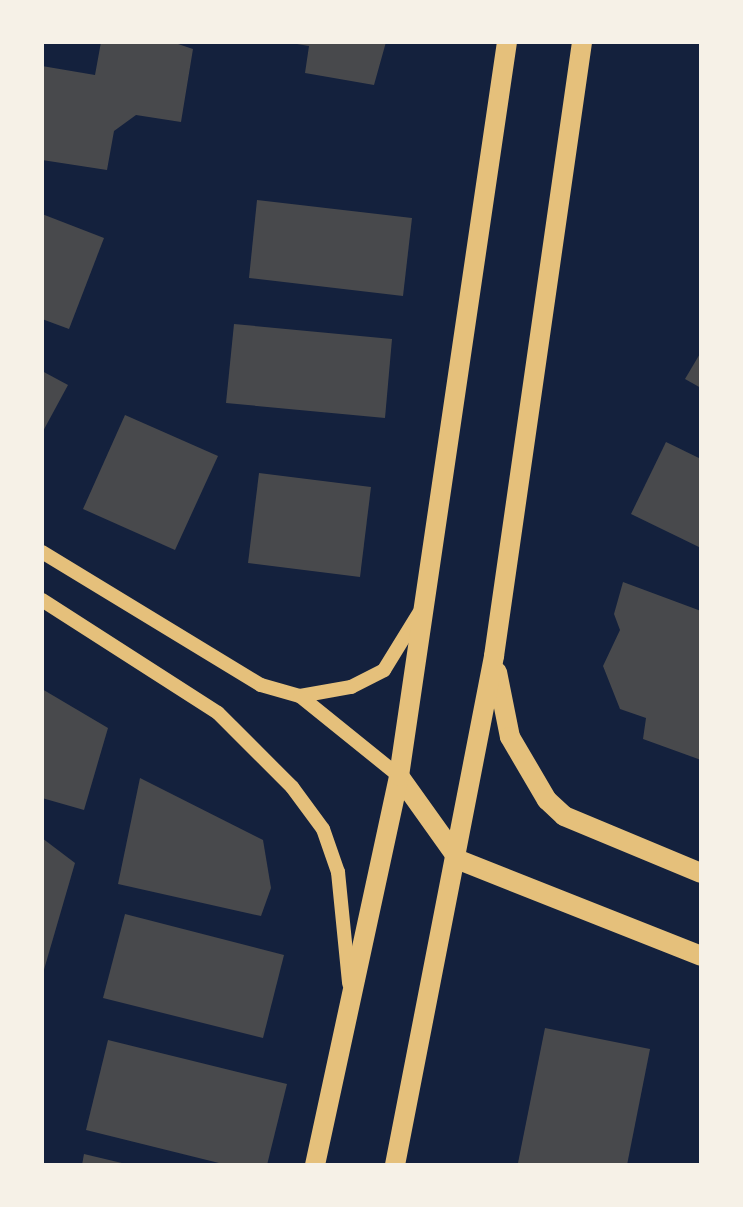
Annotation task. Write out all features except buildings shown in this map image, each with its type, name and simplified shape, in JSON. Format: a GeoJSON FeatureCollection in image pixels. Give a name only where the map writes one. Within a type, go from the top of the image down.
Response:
{"type":"FeatureCollection","features":[{"type":"Feature","properties":{"kind":"main road"},"geometry":{"type":"LineString","coordinates":[[315,1165],[399,776],[430,595],[507,42]]}},
{"type":"Feature","properties":{"kind":"main road"},"geometry":{"type":"LineString","coordinates":[[395,1165],[459,860],[494,656],[582,42]]}},
{"type":"Feature","properties":{"kind":"main road"},"geometry":{"type":"LineString","coordinates":[[494,656],[510,737],[547,800],[564,816],[701,873]]}},
{"type":"Feature","properties":{"kind":"main road"},"geometry":{"type":"LineString","coordinates":[[399,776],[459,860],[701,956]]}},
{"type":"Feature","properties":{"kind":"street"},"geometry":{"type":"LineString","coordinates":[[42,552],[233,670],[300,696],[399,776]]}},
{"type":"Feature","properties":{"kind":"street"},"geometry":{"type":"LineString","coordinates":[[300,696],[351,687],[384,670],[430,595]]}},
{"type":"Feature","properties":{"kind":"street"},"geometry":{"type":"LineString","coordinates":[[42,600],[218,713],[292,787],[323,829],[338,872],[351,1000]]}}]}
